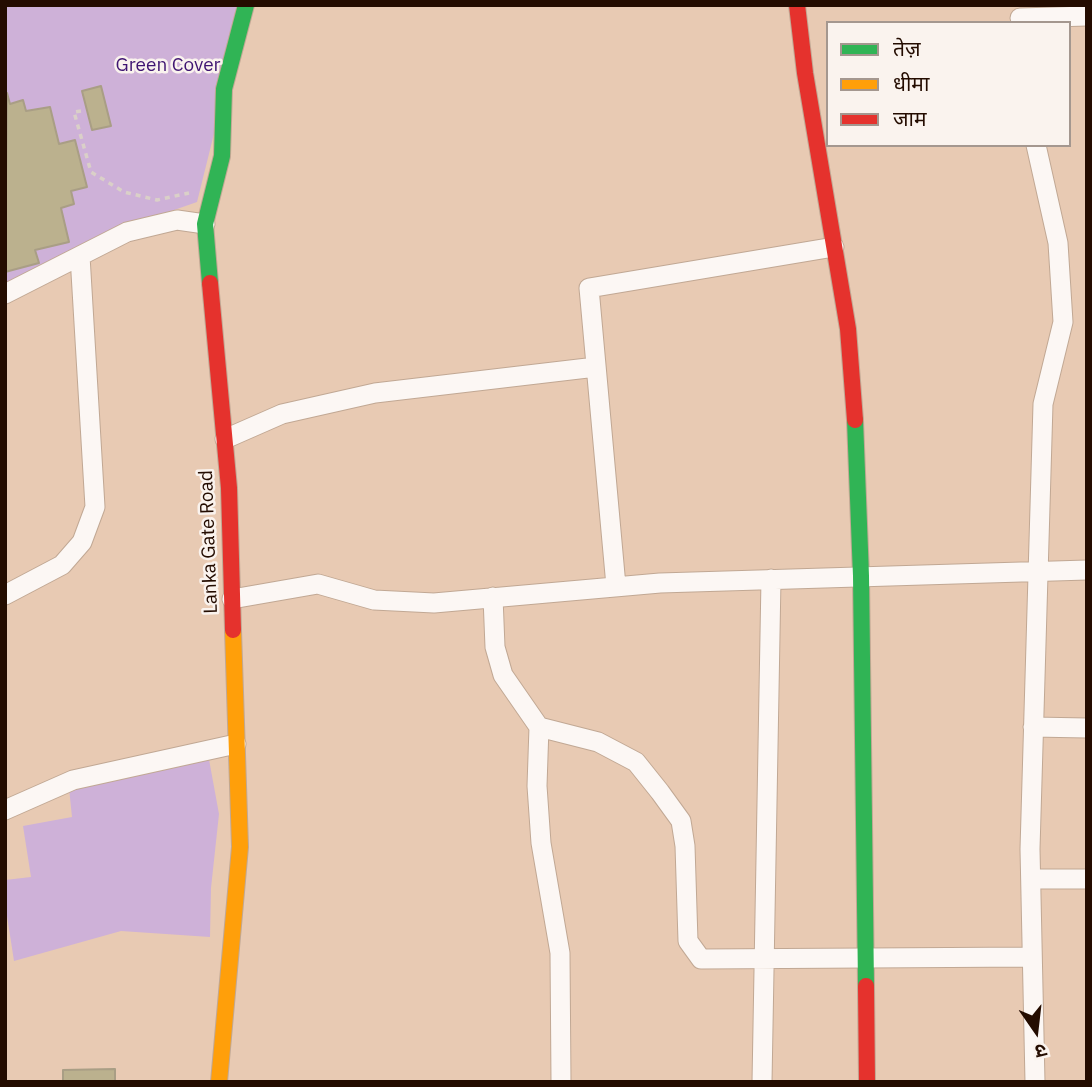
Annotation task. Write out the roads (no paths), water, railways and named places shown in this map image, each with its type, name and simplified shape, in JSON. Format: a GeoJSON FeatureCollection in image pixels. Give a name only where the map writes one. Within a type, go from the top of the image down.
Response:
{"type":"FeatureCollection","features":[{"type":"Feature","properties":{"kind":"street","name":"Lanka Gate Road"},"geometry":{"type":"LineString","coordinates":[[219,1082],[240,847],[225,439],[205,224],[222,156],[224,89],[246,5]]}},
{"type":"Feature","properties":{"kind":"street"},"geometry":{"type":"LineString","coordinates":[[797,5],[818,94],[834,247],[849,329],[861,576],[867,1082]]}},
{"type":"Feature","properties":{"kind":"street"},"geometry":{"type":"LineString","coordinates":[[1019,15],[1087,16]]}},
{"type":"Feature","properties":{"kind":"street"},"geometry":{"type":"LineString","coordinates":[[1035,1082],[1031,879],[1043,404],[1063,322],[1058,243],[1036,147]]}},
{"type":"Feature","properties":{"kind":"street"},"geometry":{"type":"LineString","coordinates":[[5,294],[79,256],[140,229],[177,220],[205,224]]}},
{"type":"Feature","properties":{"kind":"street"},"geometry":{"type":"LineString","coordinates":[[616,586],[589,288],[834,247]]}},
{"type":"Feature","properties":{"kind":"street"},"geometry":{"type":"LineString","coordinates":[[5,595],[62,565],[82,542],[95,507],[79,256]]}},
{"type":"Feature","properties":{"kind":"street"},"geometry":{"type":"LineString","coordinates":[[225,439],[282,415],[375,393],[596,367]]}},
{"type":"Feature","properties":{"kind":"street"},"geometry":{"type":"LineString","coordinates":[[232,599],[317,584],[374,600],[433,603],[616,586],[1087,570]]}},
{"type":"Feature","properties":{"kind":"street"},"geometry":{"type":"LineString","coordinates":[[762,1082],[771,579]]}},
{"type":"Feature","properties":{"kind":"street"},"geometry":{"type":"LineString","coordinates":[[493,597],[495,647],[503,675],[539,727],[537,786],[541,844],[560,953],[561,1082]]}},
{"type":"Feature","properties":{"kind":"street"},"geometry":{"type":"LineString","coordinates":[[539,727],[598,742],[636,762],[681,821],[685,846],[688,941],[694,953],[701,959],[1032,957]]}},
{"type":"Feature","properties":{"kind":"street"},"geometry":{"type":"LineString","coordinates":[[1033,727],[1087,728]]}},
{"type":"Feature","properties":{"kind":"street"},"geometry":{"type":"LineString","coordinates":[[5,810],[74,780],[236,744]]}},
{"type":"Feature","properties":{"kind":"street"},"geometry":{"type":"LineString","coordinates":[[1031,879],[1087,879]]}},
{"type":"Feature","properties":{"kind":"park label","name":"Green Cover"},"geometry":{"type":"Point","coordinates":[168,66]}}]}
